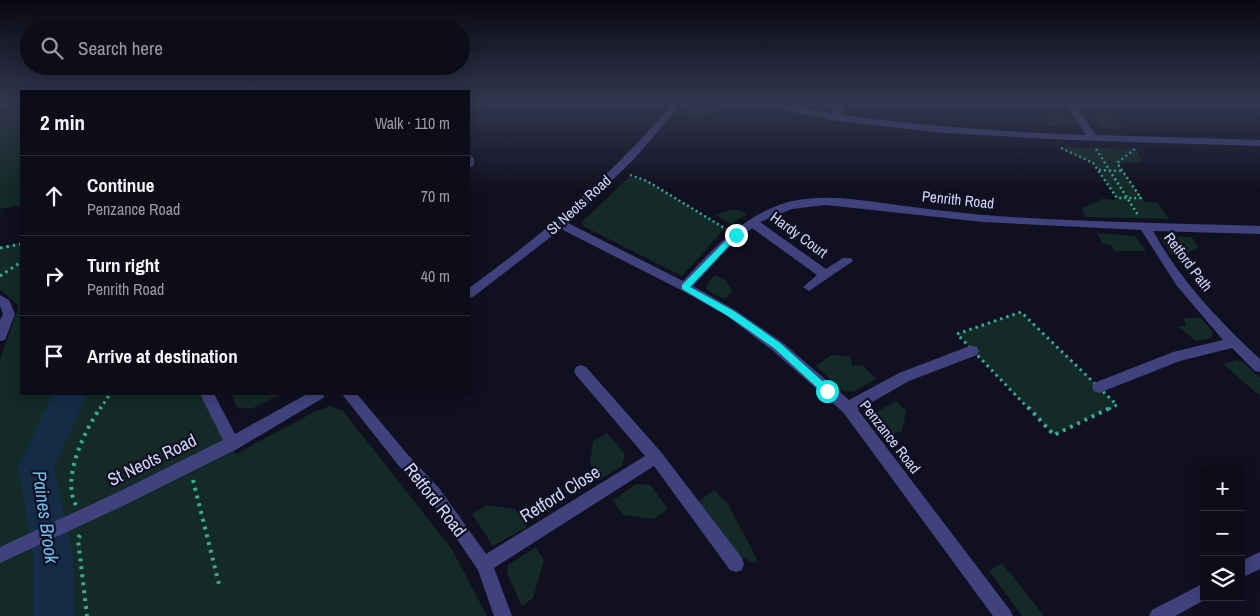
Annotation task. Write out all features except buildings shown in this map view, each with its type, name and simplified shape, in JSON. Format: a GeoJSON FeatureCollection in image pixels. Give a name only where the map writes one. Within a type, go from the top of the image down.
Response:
{"type":"FeatureCollection","features":[{"type":"Feature","properties":{"kind":"street","name":"St Neots Road"},"geometry":{"type":"LineString","coordinates":[[470,293],[510,265],[561,224],[629,160],[654,132]]}},
{"type":"Feature","properties":{"kind":"street"},"geometry":{"type":"LineString","coordinates":[[967,132],[1260,143]]}},
{"type":"Feature","properties":{"kind":"street"},"geometry":{"type":"LineString","coordinates":[[1089,132],[1093,138]]}},
{"type":"Feature","properties":{"kind":"street","name":"Penrith Road"},"geometry":{"type":"LineString","coordinates":[[685,287],[736,235],[752,222],[774,210],[808,203],[847,202],[983,218],[1063,224],[1260,230]]}},
{"type":"Feature","properties":{"kind":"street","name":"Hardy Court"},"geometry":{"type":"LineString","coordinates":[[752,222],[826,275]]}},
{"type":"Feature","properties":{"kind":"street","name":"Penzance Road"},"geometry":{"type":"LineString","coordinates":[[561,224],[685,287],[731,314],[777,346],[848,408],[1004,616]]}},
{"type":"Feature","properties":{"kind":"street","name":"Retford Path"},"geometry":{"type":"LineString","coordinates":[[1145,227],[1155,247],[1168,265],[1235,342],[1257,360]]}},
{"type":"Feature","properties":{"kind":"street","name":"Hardy Court"},"geometry":{"type":"LineString","coordinates":[[809,287],[847,261]]}},
{"type":"Feature","properties":{"kind":"street"},"geometry":{"type":"LineString","coordinates":[[0,300],[5,303],[9,314],[0,336]]}},
{"type":"Feature","properties":{"kind":"street"},"geometry":{"type":"LineString","coordinates":[[1099,387],[1178,356],[1235,342]]}},
{"type":"Feature","properties":{"kind":"street"},"geometry":{"type":"LineString","coordinates":[[848,408],[904,377],[972,351]]}},
{"type":"Feature","properties":{"kind":"street"},"geometry":{"type":"LineString","coordinates":[[581,371],[656,457],[736,564]]}},
{"type":"Feature","properties":{"kind":"street"},"geometry":{"type":"LineString","coordinates":[[208,395],[232,444]]}},
{"type":"Feature","properties":{"kind":"street","name":"St Neots Road"},"geometry":{"type":"LineString","coordinates":[[0,555],[65,526],[189,463],[232,444],[316,395]]}},
{"type":"Feature","properties":{"kind":"street","name":"Retford Road"},"geometry":{"type":"LineString","coordinates":[[350,395],[404,461],[434,492],[484,565],[503,616]]}},
{"type":"Feature","properties":{"kind":"street","name":"Retford Close"},"geometry":{"type":"LineString","coordinates":[[484,565],[656,457]]}},
{"type":"Feature","properties":{"kind":"street"},"geometry":{"type":"LineString","coordinates":[[1245,568],[1260,560]]}},
{"type":"Feature","properties":{"kind":"street"},"geometry":{"type":"LineString","coordinates":[[1158,616],[1200,593]]}},
{"type":"Feature","properties":{"kind":"path"},"geometry":{"type":"LineString","coordinates":[[1051,136],[1057,147],[1094,163],[1117,198],[1141,198],[1117,163],[1136,148],[1130,139]]}},
{"type":"Feature","properties":{"kind":"path","name":"Retford Path"},"geometry":{"type":"LineString","coordinates":[[1093,138],[1095,147],[1145,227]]}},
{"type":"Feature","properties":{"kind":"path"},"geometry":{"type":"LineString","coordinates":[[617,170],[647,181],[736,235]]}},
{"type":"Feature","properties":{"kind":"path"},"geometry":{"type":"LineString","coordinates":[[1098,170],[1123,171]]}},
{"type":"Feature","properties":{"kind":"path"},"geometry":{"type":"LineString","coordinates":[[0,248],[20,244]]}},
{"type":"Feature","properties":{"kind":"path"},"geometry":{"type":"LineString","coordinates":[[0,276],[20,263]]}},
{"type":"Feature","properties":{"kind":"path"},"geometry":{"type":"LineString","coordinates":[[1021,312],[1117,405],[1054,435],[972,351],[957,334],[1021,312]]}},
{"type":"Feature","properties":{"kind":"path"},"geometry":{"type":"LineString","coordinates":[[80,512],[73,500],[72,467],[89,424],[109,395]]}},
{"type":"Feature","properties":{"kind":"path"},"geometry":{"type":"LineString","coordinates":[[189,463],[220,588]]}},
{"type":"Feature","properties":{"kind":"path"},"geometry":{"type":"LineString","coordinates":[[80,532],[78,539],[87,616]]}},
{"type":"Feature","properties":{"kind":"green space"},"geometry":{"type":"Polygon","coordinates":[[[0,132],[20,132],[20,205],[0,209],[0,132]]]}},
{"type":"Feature","properties":{"kind":"green space"},"geometry":{"type":"Polygon","coordinates":[[[1057,147],[1136,149],[1142,162],[1118,163],[1141,198],[1145,202],[1157,202],[1169,219],[1085,217],[1082,208],[1102,199],[1115,200],[1117,198],[1093,163],[1057,147]]]}},
{"type":"Feature","properties":{"kind":"green space"},"geometry":{"type":"Polygon","coordinates":[[[629,177],[647,181],[725,228],[682,276],[583,226],[583,221],[629,177]]]}},
{"type":"Feature","properties":{"kind":"green space"},"geometry":{"type":"Polygon","coordinates":[[[729,210],[739,210],[747,214],[731,224],[716,215],[729,210]]]}},
{"type":"Feature","properties":{"kind":"green space"},"geometry":{"type":"Polygon","coordinates":[[[1097,233],[1135,236],[1146,251],[1115,251],[1112,246],[1102,243],[1097,233]]]}},
{"type":"Feature","properties":{"kind":"green space"},"geometry":{"type":"Polygon","coordinates":[[[1163,236],[1191,237],[1199,247],[1184,255],[1172,255],[1160,238],[1163,236]]]}},
{"type":"Feature","properties":{"kind":"green space"},"geometry":{"type":"Polygon","coordinates":[[[20,243],[20,395],[202,395],[232,444],[236,454],[316,411],[330,406],[343,411],[451,548],[487,616],[0,616],[0,360],[19,306],[0,289],[0,247],[20,243]]]}},
{"type":"Feature","properties":{"kind":"green space"},"geometry":{"type":"Polygon","coordinates":[[[715,275],[725,280],[733,291],[724,299],[707,290],[707,285],[715,275]]]}},
{"type":"Feature","properties":{"kind":"green space"},"geometry":{"type":"Polygon","coordinates":[[[1021,312],[1117,405],[1054,435],[957,334],[1021,312]]]}},
{"type":"Feature","properties":{"kind":"green space"},"geometry":{"type":"Polygon","coordinates":[[[1184,318],[1201,318],[1213,332],[1212,338],[1196,341],[1177,326],[1186,326],[1184,318]]]}},
{"type":"Feature","properties":{"kind":"green space"},"geometry":{"type":"Polygon","coordinates":[[[831,355],[850,356],[852,366],[862,365],[876,379],[853,392],[843,391],[816,366],[831,355]]]}},
{"type":"Feature","properties":{"kind":"green space"},"geometry":{"type":"Polygon","coordinates":[[[1236,360],[1243,362],[1260,378],[1260,396],[1223,364],[1236,360]]]}},
{"type":"Feature","properties":{"kind":"green space"},"geometry":{"type":"Polygon","coordinates":[[[231,395],[279,395],[251,409],[237,407],[231,395]]]}},
{"type":"Feature","properties":{"kind":"green space"},"geometry":{"type":"Polygon","coordinates":[[[896,401],[906,411],[902,431],[886,437],[871,421],[872,415],[896,401]]]}},
{"type":"Feature","properties":{"kind":"green space"},"geometry":{"type":"Polygon","coordinates":[[[607,433],[625,454],[622,466],[599,480],[590,463],[593,441],[607,433]]]}},
{"type":"Feature","properties":{"kind":"green space"},"geometry":{"type":"Polygon","coordinates":[[[636,484],[650,485],[668,509],[654,519],[623,515],[613,500],[636,484]]]}},
{"type":"Feature","properties":{"kind":"green space"},"geometry":{"type":"Polygon","coordinates":[[[714,490],[728,504],[757,560],[754,563],[723,548],[693,506],[714,490]]]}},
{"type":"Feature","properties":{"kind":"green space"},"geometry":{"type":"Polygon","coordinates":[[[486,505],[515,509],[527,527],[493,546],[472,514],[486,505]]]}},
{"type":"Feature","properties":{"kind":"green space"},"geometry":{"type":"Polygon","coordinates":[[[536,547],[544,560],[533,598],[522,606],[507,573],[508,565],[536,547]]]}},
{"type":"Feature","properties":{"kind":"green space"},"geometry":{"type":"Polygon","coordinates":[[[1002,563],[1044,616],[1022,616],[989,571],[1002,563]]]}},
{"type":"Feature","properties":{"kind":"waterway","name":"Paines Brook"},"geometry":{"type":"LineString","coordinates":[[54,616],[53,555],[36,467],[70,395]]}},
{"type":"Feature","properties":{"kind":"route"},"geometry":{"type":"LineString","coordinates":[[736,235],[685,287],[731,314],[777,346],[827,391]]}}]}
